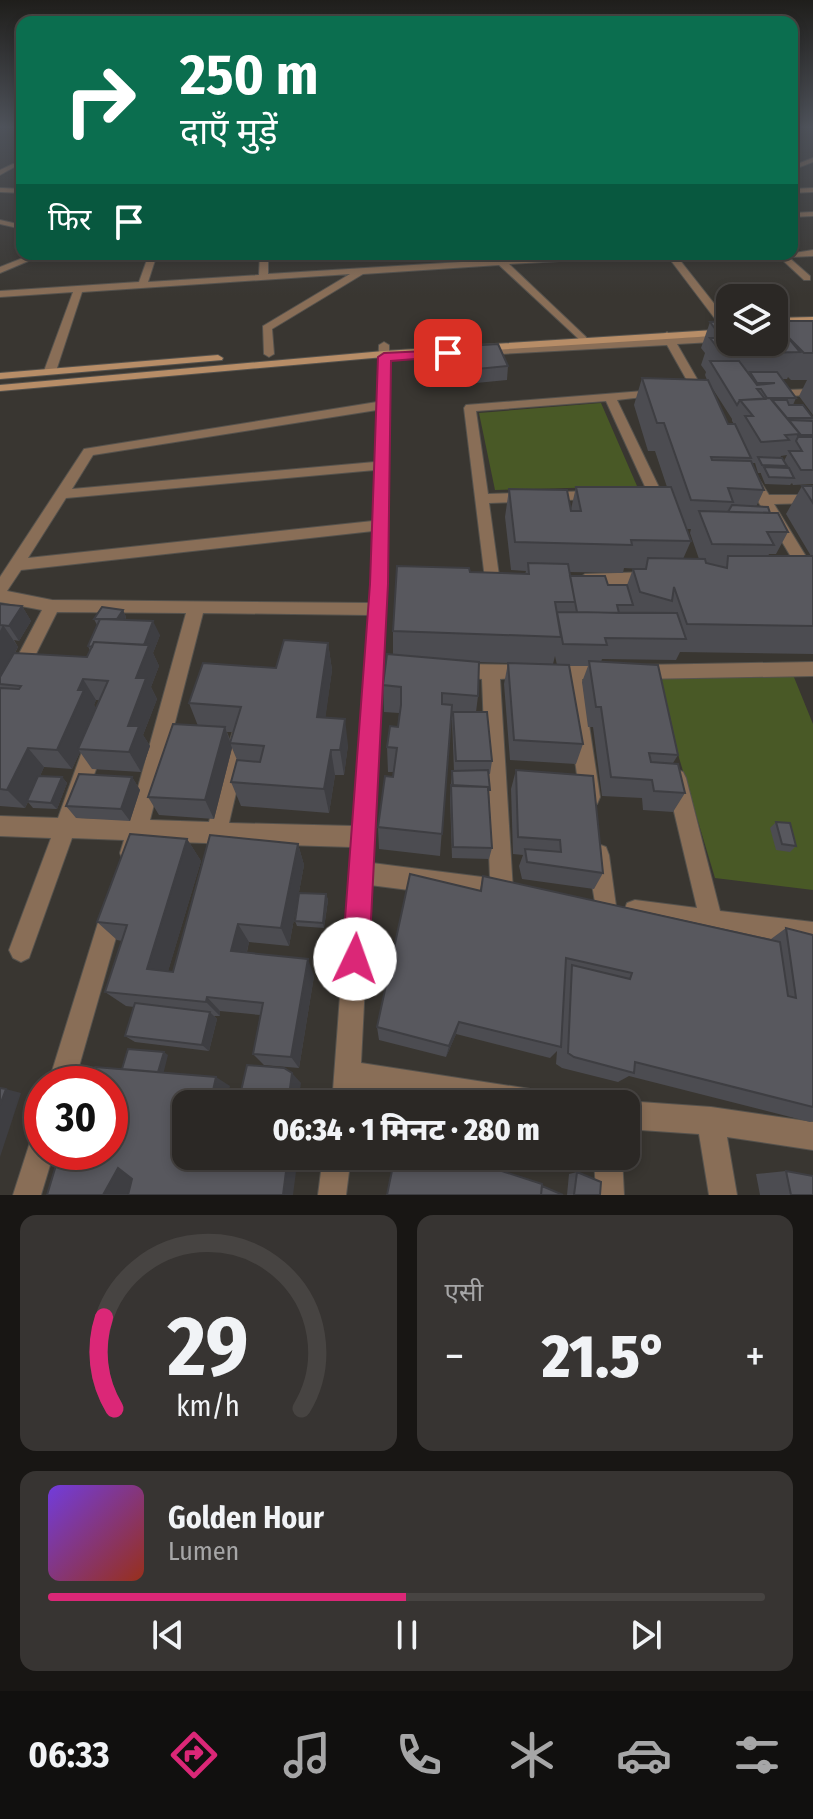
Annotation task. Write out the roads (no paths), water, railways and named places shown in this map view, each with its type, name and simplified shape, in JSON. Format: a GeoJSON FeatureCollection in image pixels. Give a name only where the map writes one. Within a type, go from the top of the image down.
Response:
{"type":"FeatureCollection","features":[{"type":"Feature","properties":{"kind":"main road"},"geometry":{"type":"LineString","coordinates":[[788,321],[813,320]]}},
{"type":"Feature","properties":{"kind":"main road"},"geometry":{"type":"LineString","coordinates":[[0,388],[578,335],[716,326]]}},
{"type":"Feature","properties":{"kind":"main road"},"geometry":{"type":"LineString","coordinates":[[578,335],[669,337],[716,327]]}},
{"type":"Feature","properties":{"kind":"main road"},"geometry":{"type":"LineString","coordinates":[[788,331],[813,330]]}},
{"type":"Feature","properties":{"kind":"main road"},"geometry":{"type":"LineString","coordinates":[[0,376],[269,354],[384,352]]}},
{"type":"Feature","properties":{"kind":"street"},"geometry":{"type":"LineString","coordinates":[[0,270],[26,260]]}},
{"type":"Feature","properties":{"kind":"street"},"geometry":{"type":"LineString","coordinates":[[143,284],[151,260]]}},
{"type":"Feature","properties":{"kind":"street"},"geometry":{"type":"LineString","coordinates":[[263,276],[264,260]]}},
{"type":"Feature","properties":{"kind":"street"},"geometry":{"type":"LineString","coordinates":[[0,294],[474,260]]}},
{"type":"Feature","properties":{"kind":"street"},"geometry":{"type":"LineString","coordinates":[[498,260],[578,335]]}},
{"type":"Feature","properties":{"kind":"street"},"geometry":{"type":"LineString","coordinates":[[675,260],[716,310]]}},
{"type":"Feature","properties":{"kind":"street"},"geometry":{"type":"LineString","coordinates":[[787,260],[807,278]]}},
{"type":"Feature","properties":{"kind":"street"},"geometry":{"type":"LineString","coordinates":[[269,354],[267,328],[363,270]]}},
{"type":"Feature","properties":{"kind":"street"},"geometry":{"type":"LineString","coordinates":[[50,371],[79,288]]}},
{"type":"Feature","properties":{"kind":"street"},"geometry":{"type":"LineString","coordinates":[[347,1090],[361,837],[382,669],[378,609],[386,584],[380,525],[384,352],[669,337],[716,338]]}},
{"type":"Feature","properties":{"kind":"street"},"geometry":{"type":"LineString","coordinates":[[669,337],[690,390],[712,414]]}},
{"type":"Feature","properties":{"kind":"street"},"geometry":{"type":"LineString","coordinates":[[493,583],[470,408],[668,392]]}},
{"type":"Feature","properties":{"kind":"street"},"geometry":{"type":"LineString","coordinates":[[795,405],[786,393],[813,392]]}},
{"type":"Feature","properties":{"kind":"street"},"geometry":{"type":"LineString","coordinates":[[610,397],[647,494],[669,521]]}},
{"type":"Feature","properties":{"kind":"street"},"geometry":{"type":"LineString","coordinates":[[378,609],[52,606],[0,593],[89,452],[383,405]]}},
{"type":"Feature","properties":{"kind":"street"},"geometry":{"type":"LineString","coordinates":[[742,463],[805,574]]}},
{"type":"Feature","properties":{"kind":"street"},"geometry":{"type":"LineString","coordinates":[[62,494],[382,465]]}},
{"type":"Feature","properties":{"kind":"street"},"geometry":{"type":"LineString","coordinates":[[482,499],[608,495]]}},
{"type":"Feature","properties":{"kind":"street"},"geometry":{"type":"LineString","coordinates":[[765,500],[813,499]]}},
{"type":"Feature","properties":{"kind":"street"},"geometry":{"type":"LineString","coordinates":[[16,565],[380,525]]}},
{"type":"Feature","properties":{"kind":"street"},"geometry":{"type":"LineString","coordinates":[[572,580],[667,578]]}},
{"type":"Feature","properties":{"kind":"street"},"geometry":{"type":"LineString","coordinates":[[0,708],[52,606]]}},
{"type":"Feature","properties":{"kind":"street"},"geometry":{"type":"LineString","coordinates":[[66,1066],[138,828],[196,608]]}},
{"type":"Feature","properties":{"kind":"street"},"geometry":{"type":"LineString","coordinates":[[447,671],[572,672],[652,679],[813,669]]}},
{"type":"Feature","properties":{"kind":"street"},"geometry":{"type":"LineString","coordinates":[[491,672],[502,891]]}},
{"type":"Feature","properties":{"kind":"street"},"geometry":{"type":"LineString","coordinates":[[572,672],[605,906]]}},
{"type":"Feature","properties":{"kind":"street"},"geometry":{"type":"LineString","coordinates":[[21,950],[103,721]]}},
{"type":"Feature","properties":{"kind":"street"},"geometry":{"type":"LineString","coordinates":[[209,862],[240,735]]}},
{"type":"Feature","properties":{"kind":"street"},"geometry":{"type":"LineString","coordinates":[[672,760],[712,923]]}},
{"type":"Feature","properties":{"kind":"street"},"geometry":{"type":"LineString","coordinates":[[0,826],[361,837]]}},
{"type":"Feature","properties":{"kind":"street"},"geometry":{"type":"LineString","coordinates":[[360,873],[532,895]]}},
{"type":"Feature","properties":{"kind":"street"},"geometry":{"type":"LineString","coordinates":[[576,902],[712,923],[813,934]]}},
{"type":"Feature","properties":{"kind":"street"},"geometry":{"type":"LineString","coordinates":[[349,1074],[452,1090]]}},
{"type":"Feature","properties":{"kind":"street"},"geometry":{"type":"LineString","coordinates":[[640,1116],[711,1121],[813,1136]]}},
{"type":"Feature","properties":{"kind":"street"},"geometry":{"type":"LineString","coordinates":[[711,1121],[723,1195]]}},
{"type":"Feature","properties":{"kind":"street"},"geometry":{"type":"LineString","coordinates":[[27,1195],[35,1170]]}},
{"type":"Feature","properties":{"kind":"street"},"geometry":{"type":"LineString","coordinates":[[332,1195],[335,1170]]}},
{"type":"Feature","properties":{"kind":"street"},"geometry":{"type":"LineString","coordinates":[[609,1170],[610,1195]]}}]}
